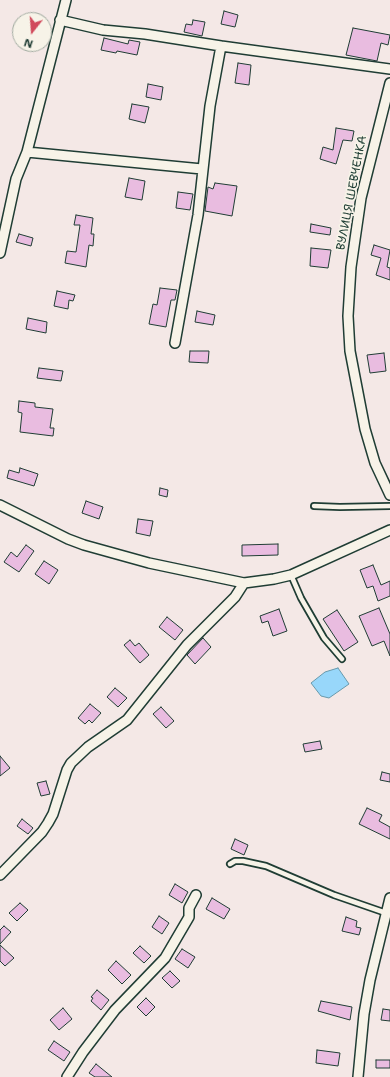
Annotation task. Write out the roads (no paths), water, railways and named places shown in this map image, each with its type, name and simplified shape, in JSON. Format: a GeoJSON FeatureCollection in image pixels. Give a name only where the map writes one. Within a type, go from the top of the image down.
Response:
{"type":"FeatureCollection","features":[{"type":"Feature","properties":{"kind":"street"},"geometry":{"type":"LineString","coordinates":[[0,252],[18,171],[27,152],[66,0]]}},
{"type":"Feature","properties":{"kind":"street"},"geometry":{"type":"LineString","coordinates":[[60,20],[103,30],[146,34],[221,46],[390,69]]}},
{"type":"Feature","properties":{"kind":"street"},"geometry":{"type":"LineString","coordinates":[[175,343],[198,215],[210,106],[221,46]]}},
{"type":"Feature","properties":{"kind":"street","name":"ВУЛИЦЯ ШЕВЧЕНКА"},"geometry":{"type":"LineString","coordinates":[[390,83],[361,198],[351,261],[348,316],[350,351],[365,429],[375,463],[390,495]]}},
{"type":"Feature","properties":{"kind":"street"},"geometry":{"type":"LineString","coordinates":[[27,152],[202,169]]}},
{"type":"Feature","properties":{"kind":"street"},"geometry":{"type":"LineString","coordinates":[[2,509],[84,545],[149,563],[244,583],[291,575],[390,530]]}},
{"type":"Feature","properties":{"kind":"street"},"geometry":{"type":"LineString","coordinates":[[0,875],[42,832],[48,823],[53,814],[67,770],[71,763],[88,747],[127,720],[187,645],[235,597],[244,583]]}},
{"type":"Feature","properties":{"kind":"street"},"geometry":{"type":"LineString","coordinates":[[67,1077],[83,1052],[115,1010],[165,958],[189,917],[189,908],[196,895]]}},
{"type":"Feature","properties":{"kind":"street"},"geometry":{"type":"LineString","coordinates":[[358,1077],[369,986],[390,898]]}},
{"type":"Feature","properties":{"kind":"lane"},"geometry":{"type":"LineString","coordinates":[[314,506],[390,506]]}},
{"type":"Feature","properties":{"kind":"lane"},"geometry":{"type":"LineString","coordinates":[[291,575],[300,598],[324,638],[342,659]]}},
{"type":"Feature","properties":{"kind":"lane"},"geometry":{"type":"LineString","coordinates":[[230,864],[235,861],[243,860],[266,866],[334,895],[386,913]]}},
{"type":"Feature","properties":{"kind":"water"},"geometry":{"type":"Polygon","coordinates":[[[338,668],[349,684],[329,698],[321,696],[311,683],[325,672],[338,668]]]}}]}
